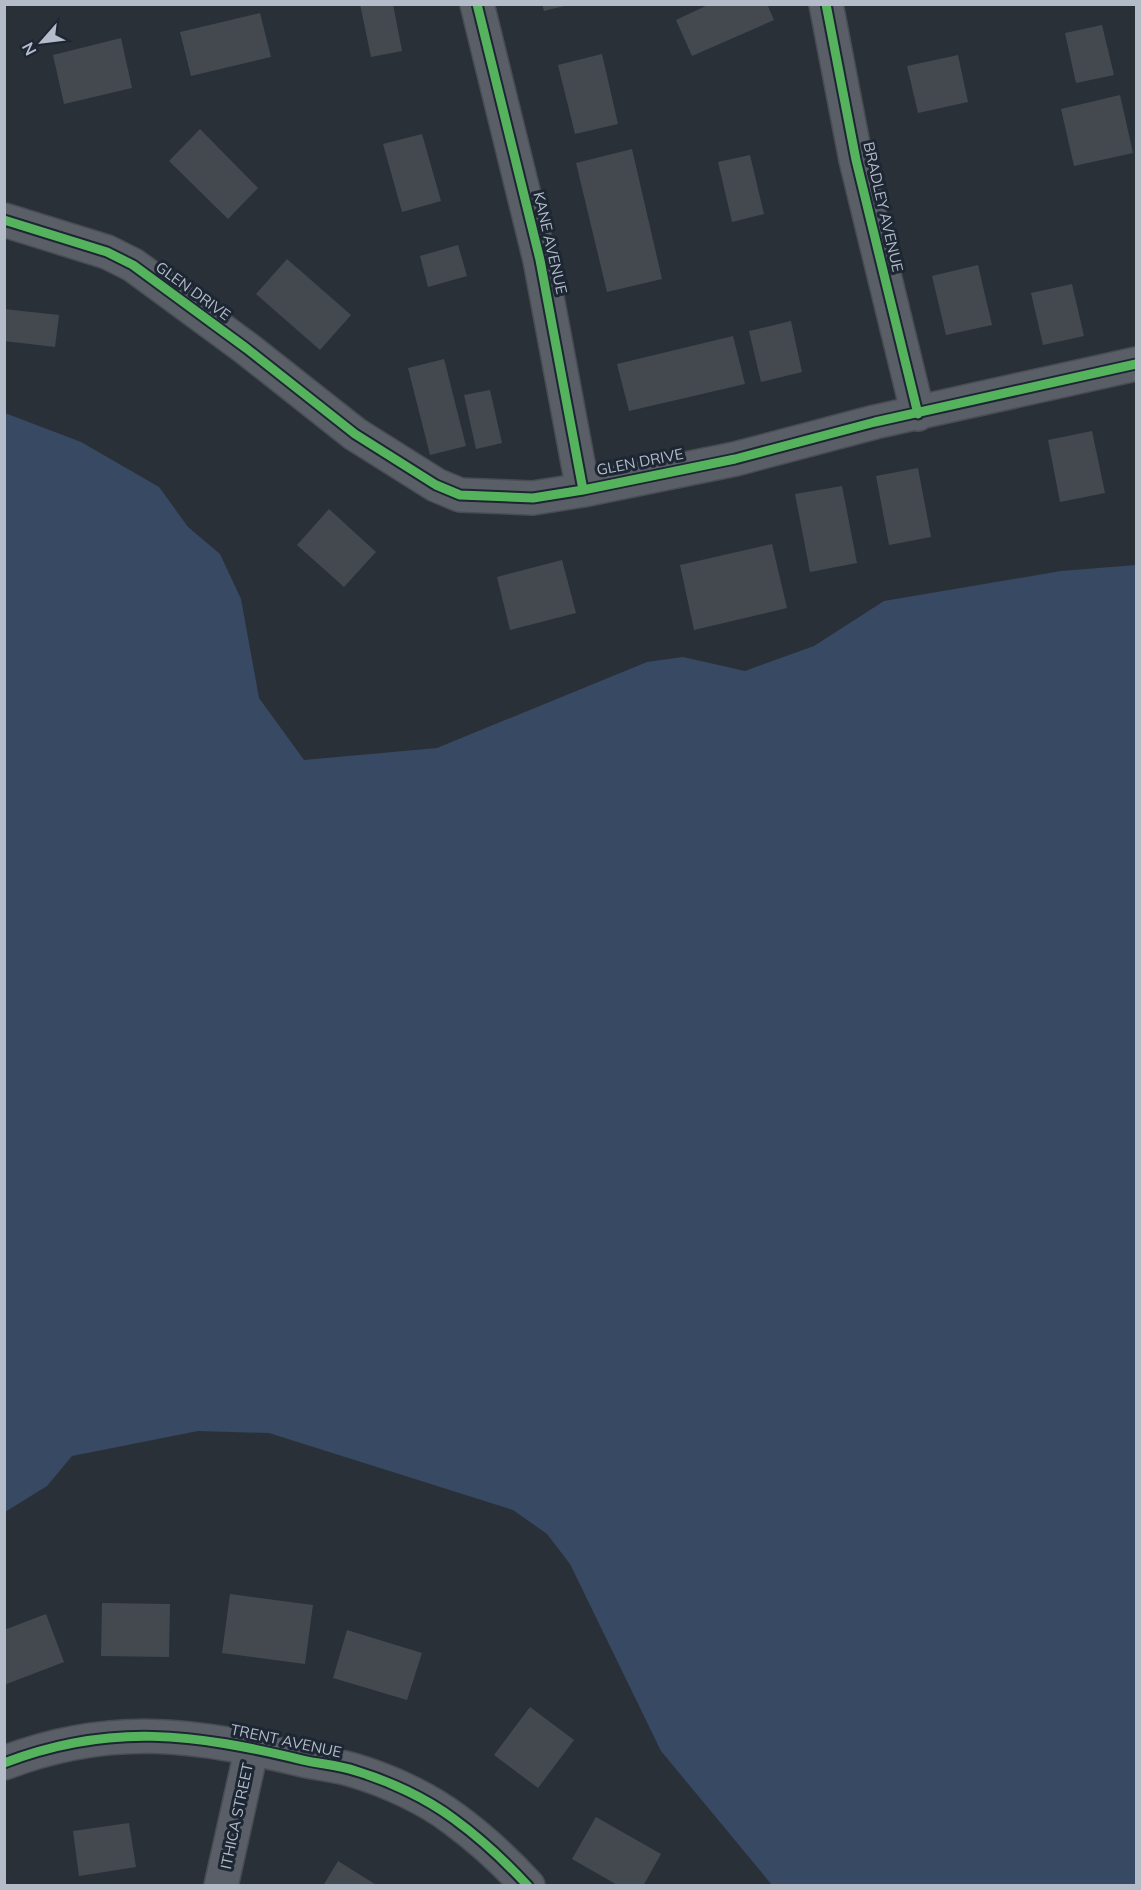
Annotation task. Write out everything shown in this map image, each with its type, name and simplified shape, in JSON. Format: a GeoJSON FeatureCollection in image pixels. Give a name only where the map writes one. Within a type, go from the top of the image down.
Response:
{"type":"FeatureCollection","features":[{"type":"Feature","properties":{"kind":"street","name":"KANE AVENUE"},"geometry":{"type":"LineString","coordinates":[[477,4],[540,260],[583,490]]}},
{"type":"Feature","properties":{"kind":"street","name":"BRADLEY AVENUE"},"geometry":{"type":"LineString","coordinates":[[826,4],[856,160],[918,414]]}},
{"type":"Feature","properties":{"kind":"street","name":"GLEN DRIVE"},"geometry":{"type":"LineString","coordinates":[[4,220],[107,252],[133,265],[246,348],[355,434],[436,485],[460,495],[510,499],[583,490],[735,459],[782,445],[1137,364]]}},
{"type":"Feature","properties":{"kind":"street","name":"TRENT AVENUE"},"geometry":{"type":"LineString","coordinates":[[4,1763],[53,1747],[124,1736],[198,1738],[252,1747],[356,1771],[408,1793],[453,1818],[503,1859],[528,1886]]}},
{"type":"Feature","properties":{"kind":"street","name":"ITHICA STREET"},"geometry":{"type":"LineString","coordinates":[[221,1886],[252,1747]]}},
{"type":"Feature","properties":{"kind":"water"},"geometry":{"type":"Polygon","coordinates":[[[5,413],[81,442],[159,487],[188,527],[220,554],[241,599],[259,698],[304,760],[437,748],[647,662],[683,657],[745,671],[814,646],[884,601],[1061,571],[1136,565],[1136,1885],[772,1885],[661,1751],[570,1564],[547,1534],[513,1510],[269,1433],[198,1431],[72,1456],[47,1486],[5,1512],[5,413]]]}},
{"type":"Feature","properties":{"kind":"building"},"geometry":{"type":"Polygon","coordinates":[[[360,4],[393,4],[402,51],[371,57],[360,4]]]}},
{"type":"Feature","properties":{"kind":"building"},"geometry":{"type":"Polygon","coordinates":[[[542,4],[568,4],[568,5],[544,11],[542,4]]]}},
{"type":"Feature","properties":{"kind":"building"},"geometry":{"type":"Polygon","coordinates":[[[710,4],[767,4],[774,20],[692,56],[676,20],[710,4]]]}},
{"type":"Feature","properties":{"kind":"building"},"geometry":{"type":"Polygon","coordinates":[[[260,13],[271,57],[191,76],[180,32],[260,13]]]}},
{"type":"Feature","properties":{"kind":"building"},"geometry":{"type":"Polygon","coordinates":[[[1102,25],[1114,75],[1076,83],[1065,33],[1102,25]]]}},
{"type":"Feature","properties":{"kind":"building"},"geometry":{"type":"Polygon","coordinates":[[[121,38],[132,88],[64,104],[53,55],[121,38]]]}},
{"type":"Feature","properties":{"kind":"building"},"geometry":{"type":"Polygon","coordinates":[[[602,54],[618,124],[575,134],[558,65],[602,54]]]}},
{"type":"Feature","properties":{"kind":"building"},"geometry":{"type":"Polygon","coordinates":[[[958,55],[968,102],[918,113],[907,66],[958,55]]]}},
{"type":"Feature","properties":{"kind":"building"},"geometry":{"type":"Polygon","coordinates":[[[1120,95],[1133,153],[1074,166],[1061,109],[1120,95]]]}},
{"type":"Feature","properties":{"kind":"building"},"geometry":{"type":"Polygon","coordinates":[[[200,129],[258,188],[228,219],[169,161],[200,129]]]}},
{"type":"Feature","properties":{"kind":"building"},"geometry":{"type":"Polygon","coordinates":[[[422,134],[441,201],[402,212],[383,144],[422,134]]]}},
{"type":"Feature","properties":{"kind":"building"},"geometry":{"type":"Polygon","coordinates":[[[632,149],[662,279],[607,292],[576,163],[632,149]]]}},
{"type":"Feature","properties":{"kind":"building"},"geometry":{"type":"Polygon","coordinates":[[[750,155],[764,214],[732,222],[718,162],[750,155]]]}},
{"type":"Feature","properties":{"kind":"building"},"geometry":{"type":"Polygon","coordinates":[[[458,245],[467,276],[428,287],[420,256],[458,245]]]}},
{"type":"Feature","properties":{"kind":"building"},"geometry":{"type":"Polygon","coordinates":[[[287,259],[351,315],[320,350],[256,294],[287,259]]]}},
{"type":"Feature","properties":{"kind":"building"},"geometry":{"type":"Polygon","coordinates":[[[978,265],[992,325],[946,335],[932,276],[978,265]]]}},
{"type":"Feature","properties":{"kind":"building"},"geometry":{"type":"Polygon","coordinates":[[[1072,284],[1084,336],[1043,345],[1031,293],[1072,284]]]}},
{"type":"Feature","properties":{"kind":"building"},"geometry":{"type":"Polygon","coordinates":[[[4,309],[59,315],[55,347],[4,341],[4,309]]]}},
{"type":"Feature","properties":{"kind":"building"},"geometry":{"type":"Polygon","coordinates":[[[791,321],[802,372],[761,382],[749,331],[791,321]]]}},
{"type":"Feature","properties":{"kind":"building"},"geometry":{"type":"Polygon","coordinates":[[[733,336],[745,384],[629,411],[617,364],[733,336]]]}},
{"type":"Feature","properties":{"kind":"building"},"geometry":{"type":"Polygon","coordinates":[[[444,359],[466,446],[430,455],[408,368],[444,359]]]}},
{"type":"Feature","properties":{"kind":"building"},"geometry":{"type":"Polygon","coordinates":[[[490,390],[502,443],[476,449],[464,395],[490,390]]]}},
{"type":"Feature","properties":{"kind":"building"},"geometry":{"type":"Polygon","coordinates":[[[1092,431],[1105,493],[1060,502],[1048,440],[1092,431]]]}},
{"type":"Feature","properties":{"kind":"building"},"geometry":{"type":"Polygon","coordinates":[[[918,468],[931,537],[889,545],[876,476],[918,468]]]}},
{"type":"Feature","properties":{"kind":"building"},"geometry":{"type":"Polygon","coordinates":[[[842,486],[857,563],[810,572],[795,494],[842,486]]]}},
{"type":"Feature","properties":{"kind":"building"},"geometry":{"type":"Polygon","coordinates":[[[329,509],[376,552],[344,587],[297,545],[329,509]]]}},
{"type":"Feature","properties":{"kind":"building"},"geometry":{"type":"Polygon","coordinates":[[[772,544],[787,608],[694,630],[680,565],[772,544]]]}},
{"type":"Feature","properties":{"kind":"building"},"geometry":{"type":"Polygon","coordinates":[[[562,560],[576,613],[510,630],[497,577],[562,560]]]}},
{"type":"Feature","properties":{"kind":"building"},"geometry":{"type":"Polygon","coordinates":[[[230,1594],[313,1605],[305,1664],[222,1653],[230,1594]]]}},
{"type":"Feature","properties":{"kind":"building"},"geometry":{"type":"Polygon","coordinates":[[[102,1603],[170,1604],[169,1657],[101,1656],[102,1603]]]}},
{"type":"Feature","properties":{"kind":"building"},"geometry":{"type":"Polygon","coordinates":[[[46,1614],[64,1662],[4,1685],[4,1630],[46,1614]]]}},
{"type":"Feature","properties":{"kind":"building"},"geometry":{"type":"Polygon","coordinates":[[[347,1630],[422,1653],[407,1700],[333,1678],[347,1630]]]}},
{"type":"Feature","properties":{"kind":"building"},"geometry":{"type":"Polygon","coordinates":[[[530,1707],[574,1740],[538,1788],[494,1755],[530,1707]]]}},
{"type":"Feature","properties":{"kind":"building"},"geometry":{"type":"Polygon","coordinates":[[[596,1817],[661,1854],[643,1886],[619,1886],[572,1859],[596,1817]]]}},
{"type":"Feature","properties":{"kind":"building"},"geometry":{"type":"Polygon","coordinates":[[[129,1823],[136,1867],[79,1876],[73,1831],[129,1823]]]}},
{"type":"Feature","properties":{"kind":"building"},"geometry":{"type":"Polygon","coordinates":[[[338,1861],[378,1886],[323,1886],[338,1861]]]}},
{"type":"Feature","properties":{"kind":"cycle path"},"geometry":{"type":"LineString","coordinates":[[477,4],[540,260],[583,490]]}},
{"type":"Feature","properties":{"kind":"cycle path"},"geometry":{"type":"LineString","coordinates":[[826,4],[856,160],[918,414]]}},
{"type":"Feature","properties":{"kind":"cycle path"},"geometry":{"type":"LineString","coordinates":[[4,220],[107,252],[133,265],[246,348],[355,434],[436,485],[460,495],[533,498],[583,490],[735,459],[875,422],[1136,364]]}},
{"type":"Feature","properties":{"kind":"cycle path"},"geometry":{"type":"LineString","coordinates":[[4,1763],[43,1750],[81,1742],[117,1737],[153,1736],[226,1744],[343,1767],[394,1785],[443,1811],[483,1842],[528,1886]]}}]}
